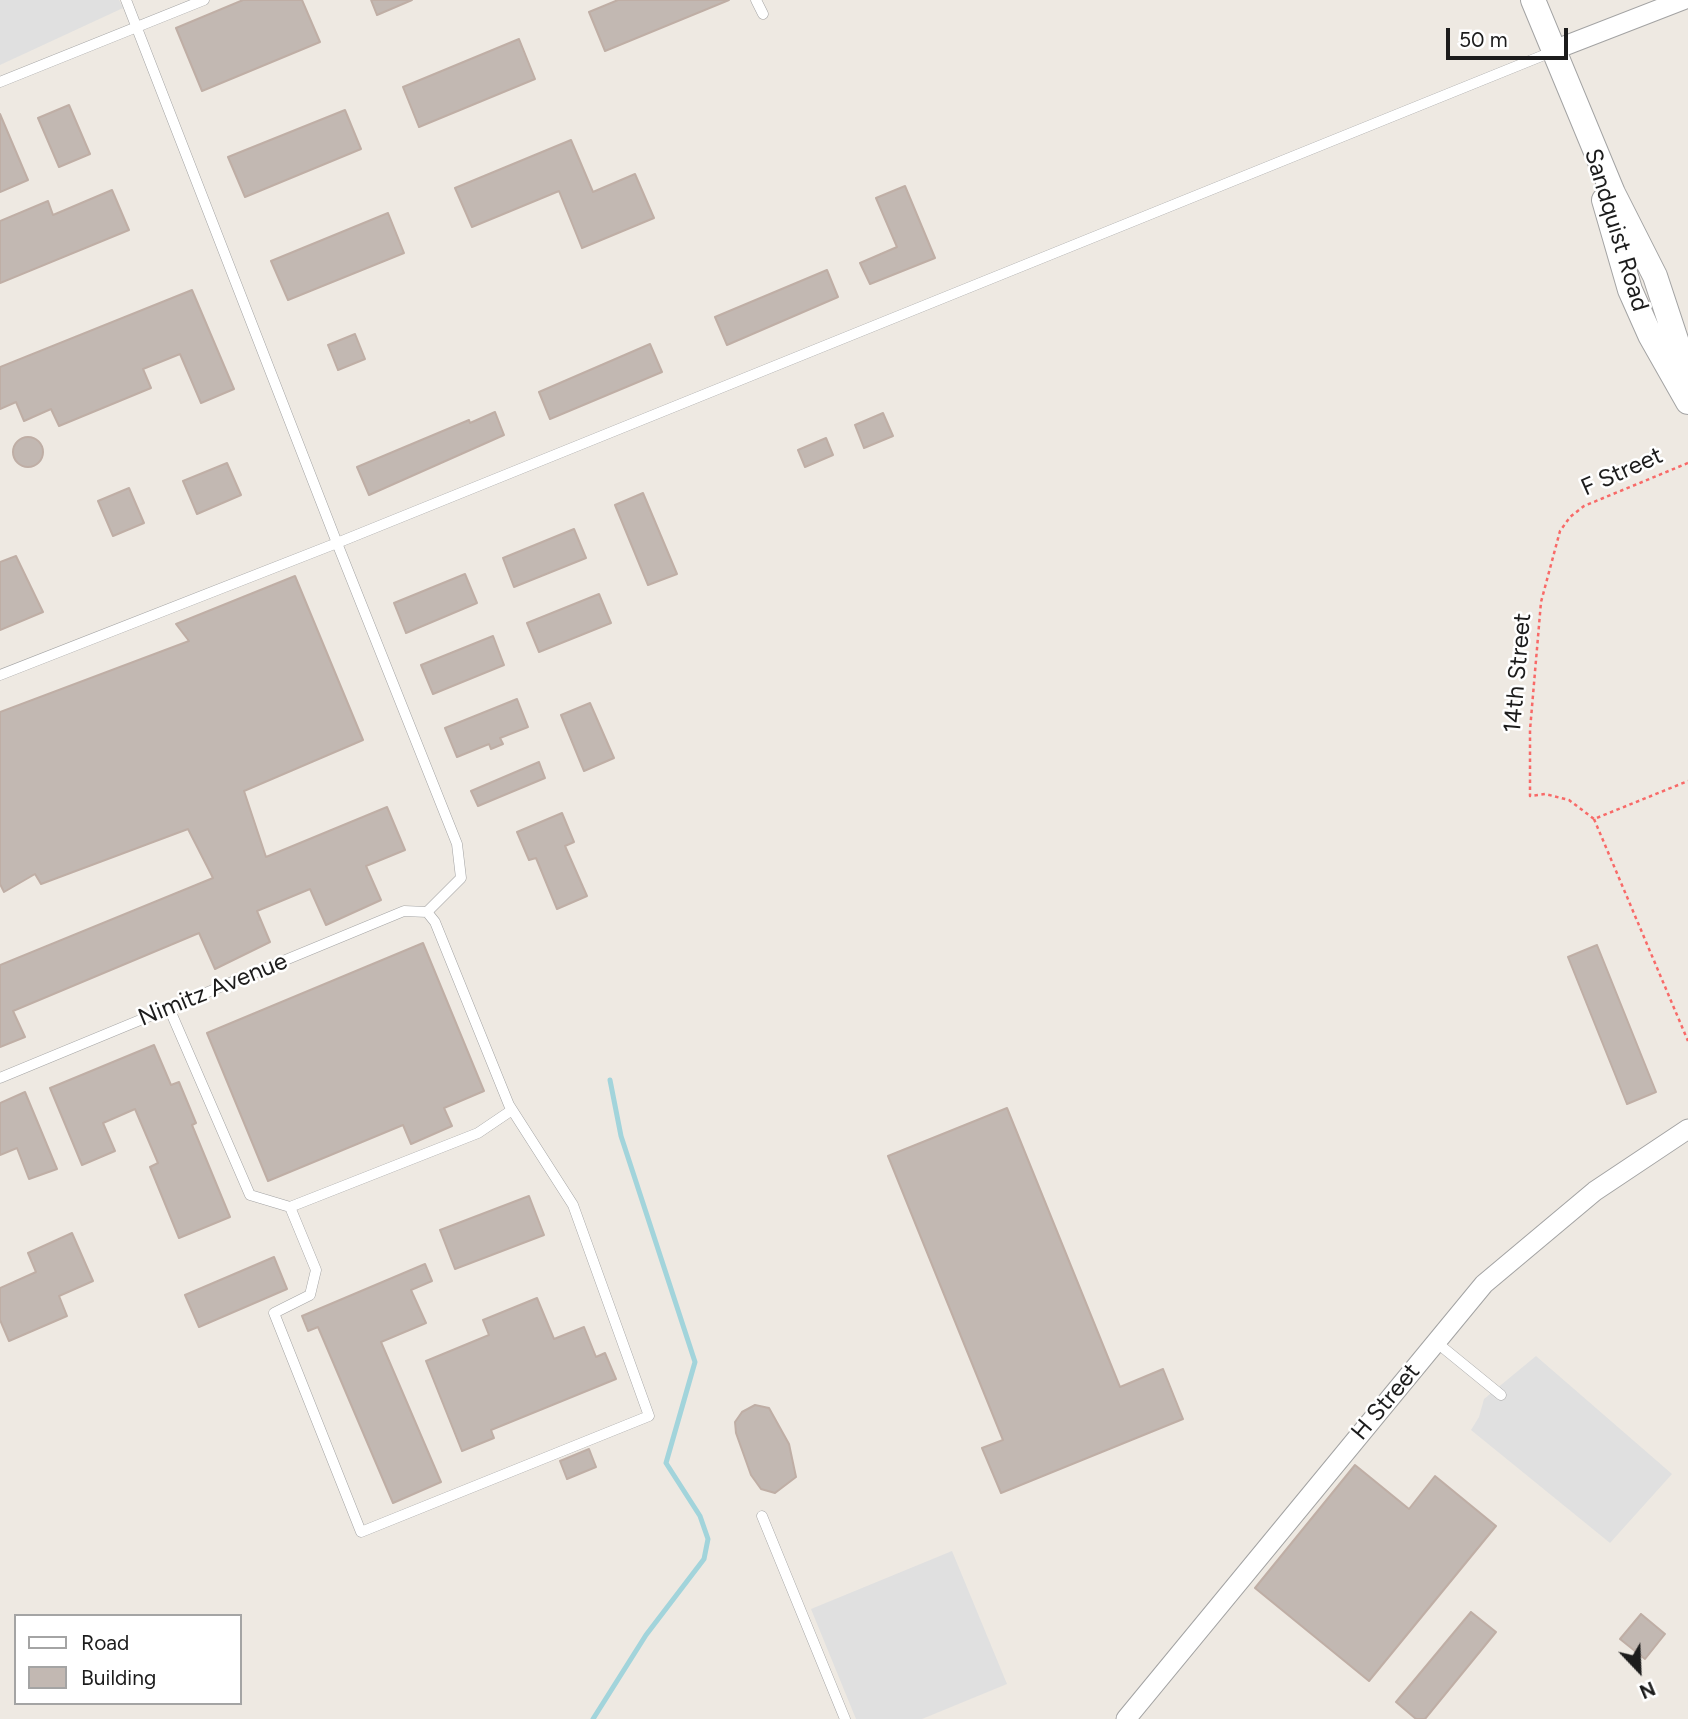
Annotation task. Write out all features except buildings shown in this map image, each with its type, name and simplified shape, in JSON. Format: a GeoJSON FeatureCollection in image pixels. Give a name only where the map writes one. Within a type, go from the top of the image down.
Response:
{"type":"FeatureCollection","features":[{"type":"Feature","properties":{"kind":"street","name":"Sandquist Road"},"geometry":{"type":"LineString","coordinates":[[1533,0],[1613,193],[1655,275],[1688,376]]}},
{"type":"Feature","properties":{"kind":"street"},"geometry":{"type":"LineString","coordinates":[[1554,50],[1683,0]]}},
{"type":"Feature","properties":{"kind":"street","name":"Sandquist Road"},"geometry":{"type":"LineString","coordinates":[[1587,131],[1630,290],[1650,335],[1688,402]]}},
{"type":"Feature","properties":{"kind":"street","name":"H Street"},"geometry":{"type":"LineString","coordinates":[[1126,1719],[1498,1270],[1595,1191],[1688,1129]]}},
{"type":"Feature","properties":{"kind":"lane"},"geometry":{"type":"LineString","coordinates":[[127,0],[337,543],[457,844],[461,878],[427,912],[435,922],[512,1110],[573,1205],[649,1416],[361,1532],[274,1313],[310,1295],[316,1270],[290,1207]]}},
{"type":"Feature","properties":{"kind":"lane"},"geometry":{"type":"LineString","coordinates":[[0,82],[204,0]]}},
{"type":"Feature","properties":{"kind":"lane"},"geometry":{"type":"LineString","coordinates":[[756,0],[763,14]]}},
{"type":"Feature","properties":{"kind":"lane"},"geometry":{"type":"LineString","coordinates":[[0,675],[337,543],[1554,50]]}},
{"type":"Feature","properties":{"kind":"lane","name":"Nimitz Avenue"},"geometry":{"type":"LineString","coordinates":[[0,1078],[404,911],[427,912]]}},
{"type":"Feature","properties":{"kind":"lane"},"geometry":{"type":"LineString","coordinates":[[169,1008],[250,1195],[290,1207],[478,1133],[512,1110]]}},
{"type":"Feature","properties":{"kind":"lane"},"geometry":{"type":"LineString","coordinates":[[1436,1342],[1501,1395]]}},
{"type":"Feature","properties":{"kind":"lane"},"geometry":{"type":"LineString","coordinates":[[762,1516],[845,1719]]}},
{"type":"Feature","properties":{"kind":"path","name":"F Street"},"geometry":{"type":"LineString","coordinates":[[1554,554],[1560,531],[1570,517],[1584,506],[1688,463]]}},
{"type":"Feature","properties":{"kind":"path","name":"14th Street"},"geometry":{"type":"LineString","coordinates":[[1554,554],[1541,602],[1530,730],[1530,796],[1545,794],[1569,800],[1594,819]]}},
{"type":"Feature","properties":{"kind":"path"},"geometry":{"type":"LineString","coordinates":[[1688,780],[1594,819],[1688,1041]]}},
{"type":"Feature","properties":{"kind":"shaded area"},"geometry":{"type":"Polygon","coordinates":[[[0,0],[119,0],[123,8],[0,65],[0,0]]]}},
{"type":"Feature","properties":{"kind":"shaded area"},"geometry":{"type":"Polygon","coordinates":[[[1536,1356],[1672,1474],[1610,1543],[1471,1430],[1479,1417],[1484,1399],[1536,1356]]]}},
{"type":"Feature","properties":{"kind":"shaded area"},"geometry":{"type":"Polygon","coordinates":[[[952,1551],[1007,1684],[922,1719],[856,1719],[811,1609],[952,1551]]]}},
{"type":"Feature","properties":{"kind":"waterway"},"geometry":{"type":"LineString","coordinates":[[593,1719],[646,1635],[704,1559],[708,1539],[700,1516],[666,1463],[695,1362],[621,1136],[610,1080]]}}]}
